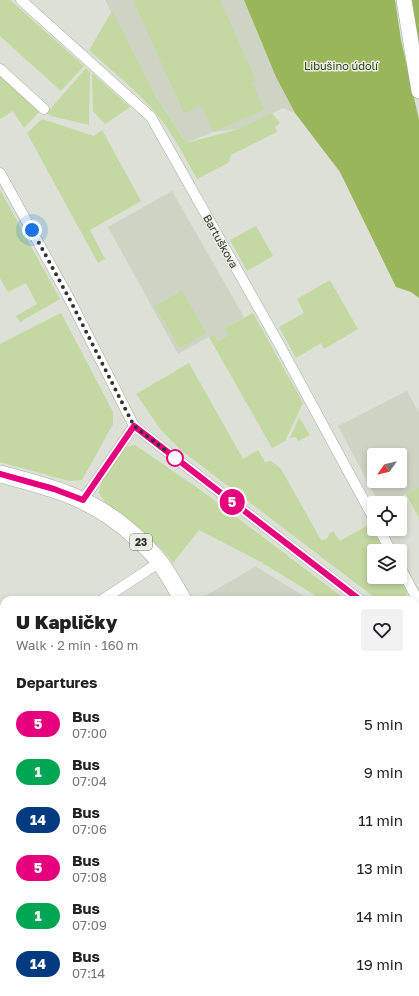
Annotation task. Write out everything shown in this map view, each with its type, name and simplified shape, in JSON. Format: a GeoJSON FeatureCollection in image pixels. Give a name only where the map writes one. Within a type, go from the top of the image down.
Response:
{"type":"FeatureCollection","features":[{"type":"Feature","properties":{"kind":"main road"},"geometry":{"type":"LineString","coordinates":[[404,0],[419,91]]}},
{"type":"Feature","properties":{"kind":"main road","name":"23"},"geometry":{"type":"LineString","coordinates":[[0,474],[54,489],[83,500],[108,514],[126,527],[160,562],[181,596]]}},
{"type":"Feature","properties":{"kind":"street","name":"Bartuškova"},"geometry":{"type":"LineString","coordinates":[[21,0],[151,117],[279,344],[367,506]]}},
{"type":"Feature","properties":{"kind":"street"},"geometry":{"type":"LineString","coordinates":[[0,69],[44,109]]}},
{"type":"Feature","properties":{"kind":"street"},"geometry":{"type":"LineString","coordinates":[[0,174],[70,300],[134,426],[355,596]]}},
{"type":"Feature","properties":{"kind":"street"},"geometry":{"type":"LineString","coordinates":[[83,500],[134,426]]}},
{"type":"Feature","properties":{"kind":"street"},"geometry":{"type":"LineString","coordinates":[[108,596],[160,562]]}},
{"type":"Feature","properties":{"kind":"street"},"geometry":{"type":"LineString","coordinates":[[407,580],[415,596]]}},
{"type":"Feature","properties":{"kind":"shaded area"},"geometry":{"type":"Polygon","coordinates":[[[105,0],[244,0],[276,77],[295,113],[283,108],[239,129],[213,132],[186,143],[154,94],[105,0]]]}},
{"type":"Feature","properties":{"kind":"shaded area"},"geometry":{"type":"Polygon","coordinates":[[[172,191],[244,317],[224,328],[228,336],[218,341],[214,334],[178,354],[108,227],[172,191]]]}},
{"type":"Feature","properties":{"kind":"shaded area"},"geometry":{"type":"Polygon","coordinates":[[[407,391],[419,413],[419,487],[402,496],[375,496],[371,488],[407,488],[407,448],[367,448],[367,480],[338,426],[407,391]]]}},
{"type":"Feature","properties":{"kind":"shaded area"},"geometry":{"type":"Polygon","coordinates":[[[255,567],[304,596],[205,596],[255,567]]]}},
{"type":"Feature","properties":{"kind":"green space"},"geometry":{"type":"Polygon","coordinates":[[[0,0],[10,0],[84,66],[61,91],[0,36],[0,0]]]}},
{"type":"Feature","properties":{"kind":"green space"},"geometry":{"type":"Polygon","coordinates":[[[133,0],[220,0],[256,81],[252,82],[264,110],[213,132],[201,105],[184,113],[133,0]]]}},
{"type":"Feature","properties":{"kind":"green space","name":"Libušino údolí"},"geometry":{"type":"Polygon","coordinates":[[[244,0],[395,0],[401,40],[419,120],[419,298],[411,292],[396,287],[340,172],[295,113],[276,77],[244,0]]]}},
{"type":"Feature","properties":{"kind":"green space"},"geometry":{"type":"Polygon","coordinates":[[[411,0],[419,0],[419,60],[411,0]]]}},
{"type":"Feature","properties":{"kind":"green space"},"geometry":{"type":"Polygon","coordinates":[[[112,11],[154,94],[186,143],[239,129],[272,113],[280,123],[275,127],[277,132],[231,155],[228,163],[197,179],[164,123],[133,90],[89,50],[112,11]]]}},
{"type":"Feature","properties":{"kind":"green space"},"geometry":{"type":"Polygon","coordinates":[[[86,68],[90,72],[89,125],[51,116],[47,113],[86,68]]]}},
{"type":"Feature","properties":{"kind":"green space"},"geometry":{"type":"Polygon","coordinates":[[[92,73],[130,107],[105,124],[93,111],[92,73]]]}},
{"type":"Feature","properties":{"kind":"green space"},"geometry":{"type":"Polygon","coordinates":[[[0,75],[40,111],[24,128],[13,111],[0,119],[0,75]]]}},
{"type":"Feature","properties":{"kind":"green space"},"geometry":{"type":"Polygon","coordinates":[[[42,119],[94,136],[102,130],[141,201],[90,230],[105,259],[98,263],[27,133],[42,119]]]}},
{"type":"Feature","properties":{"kind":"green space"},"geometry":{"type":"Polygon","coordinates":[[[0,190],[60,299],[20,322],[16,316],[37,304],[26,283],[8,292],[0,278],[0,190]]]}},
{"type":"Feature","properties":{"kind":"green space"},"geometry":{"type":"Polygon","coordinates":[[[256,226],[273,256],[247,271],[230,240],[256,226]]]}},
{"type":"Feature","properties":{"kind":"green space"},"geometry":{"type":"Polygon","coordinates":[[[330,280],[358,329],[324,349],[321,343],[296,358],[279,327],[304,313],[297,299],[330,280]]]}},
{"type":"Feature","properties":{"kind":"green space"},"geometry":{"type":"Polygon","coordinates":[[[182,291],[206,333],[180,348],[155,306],[182,291]]]}},
{"type":"Feature","properties":{"kind":"green space"},"geometry":{"type":"Polygon","coordinates":[[[61,313],[113,412],[113,424],[82,480],[69,481],[0,462],[0,344],[61,313]]]}},
{"type":"Feature","properties":{"kind":"green space"},"geometry":{"type":"Polygon","coordinates":[[[253,313],[303,403],[285,441],[272,448],[209,337],[214,334],[218,341],[228,336],[224,328],[253,313]]]}},
{"type":"Feature","properties":{"kind":"green space"},"geometry":{"type":"Polygon","coordinates":[[[189,363],[243,459],[258,450],[265,462],[271,461],[281,469],[321,540],[327,539],[329,534],[333,531],[340,541],[367,526],[367,536],[376,536],[380,544],[367,544],[367,584],[403,584],[407,592],[406,596],[373,596],[182,451],[161,430],[136,394],[189,363]]]}},
{"type":"Feature","properties":{"kind":"green space"},"geometry":{"type":"Polygon","coordinates":[[[299,417],[310,435],[298,441],[296,437],[290,438],[299,417]]]}},
{"type":"Feature","properties":{"kind":"green space"},"geometry":{"type":"Polygon","coordinates":[[[135,445],[202,491],[341,596],[316,596],[261,562],[199,530],[173,563],[163,550],[103,500],[99,493],[111,464],[119,453],[127,447],[135,445]]]}},
{"type":"Feature","properties":{"kind":"green space"},"geometry":{"type":"Polygon","coordinates":[[[419,487],[419,518],[406,494],[419,487]]]}},
{"type":"Feature","properties":{"kind":"bus line","name":"5"},"geometry":{"type":"LineString","coordinates":[[0,474],[54,489],[83,500],[134,426],[355,596]]}},
{"type":"Feature","properties":{"kind":"route"},"geometry":{"type":"LineString","coordinates":[[32,230],[70,300],[134,426],[175,458]]}}]}
